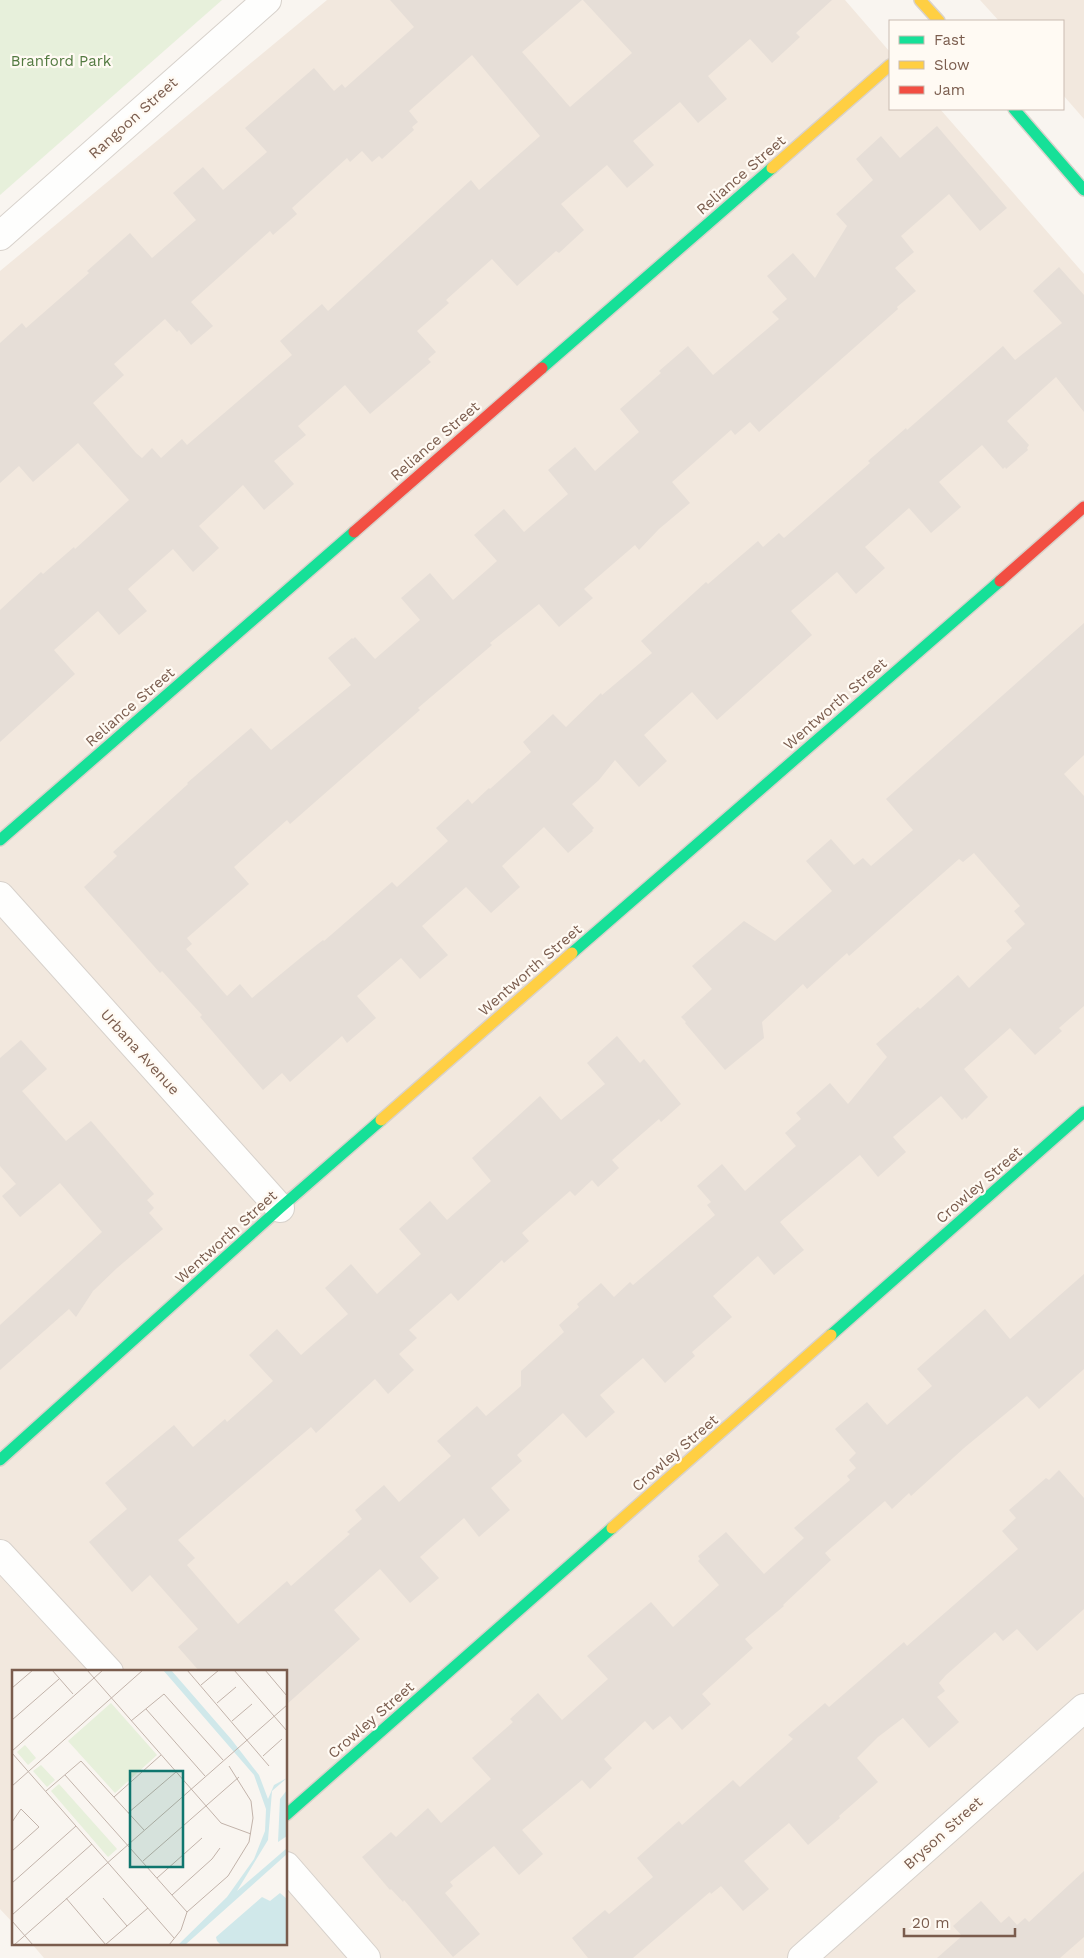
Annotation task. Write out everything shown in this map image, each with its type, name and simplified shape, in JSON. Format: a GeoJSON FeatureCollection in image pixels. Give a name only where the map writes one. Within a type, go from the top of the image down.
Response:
{"type":"FeatureCollection","features":[{"type":"Feature","properties":{"kind":"street","name":"Rangoon Street"},"geometry":{"type":"LineString","coordinates":[[0,236],[266,0]]}},
{"type":"Feature","properties":{"kind":"street"},"geometry":{"type":"LineString","coordinates":[[920,0],[938,20]]}},
{"type":"Feature","properties":{"kind":"street","name":"Reliance Street"},"geometry":{"type":"LineString","coordinates":[[0,840],[889,66]]}},
{"type":"Feature","properties":{"kind":"street"},"geometry":{"type":"LineString","coordinates":[[1015,110],[1084,190]]}},
{"type":"Feature","properties":{"kind":"street","name":"Wentworth Street"},"geometry":{"type":"LineString","coordinates":[[0,1460],[280,1208],[1084,507]]}},
{"type":"Feature","properties":{"kind":"street","name":"Urbana Avenue"},"geometry":{"type":"LineString","coordinates":[[0,896],[280,1208]]}},
{"type":"Feature","properties":{"kind":"street","name":"Crowley Street"},"geometry":{"type":"LineString","coordinates":[[288,1814],[1084,1112]]}},
{"type":"Feature","properties":{"kind":"street"},"geometry":{"type":"LineString","coordinates":[[0,1554],[107,1670]]}},
{"type":"Feature","properties":{"kind":"street","name":"Bryson Street"},"geometry":{"type":"LineString","coordinates":[[802,1958],[1084,1708]]}},
{"type":"Feature","properties":{"kind":"street"},"geometry":{"type":"LineString","coordinates":[[288,1868],[366,1958]]}},
{"type":"Feature","properties":{"kind":"shaded area"},"geometry":{"type":"Polygon","coordinates":[[[327,0],[845,0],[889,51],[889,110],[941,110],[1084,274],[1084,1958],[44,1958],[34,1946],[288,1946],[288,1670],[12,1670],[12,1922],[0,1909],[0,271],[327,0]]]}},
{"type":"Feature","properties":{"kind":"shaded area"},"geometry":{"type":"Polygon","coordinates":[[[980,0],[1084,0],[1084,119],[1064,96],[1064,20],[998,20],[980,0]]]}},
{"type":"Feature","properties":{"kind":"green space","name":"Branford Park"},"geometry":{"type":"Polygon","coordinates":[[[0,0],[222,0],[0,195],[0,0]]]}},
{"type":"Feature","properties":{"kind":"building"},"geometry":{"type":"Polygon","coordinates":[[[390,0],[582,0],[522,52],[570,107],[632,53],[583,0],[832,0],[796,33],[800,37],[772,63],[750,39],[708,76],[727,99],[698,123],[680,102],[633,141],[654,165],[627,188],[607,165],[561,204],[584,230],[559,253],[556,251],[517,286],[492,259],[446,300],[449,303],[417,331],[436,352],[428,359],[431,362],[370,414],[345,385],[298,426],[306,435],[274,461],[294,484],[264,510],[243,485],[199,526],[219,548],[193,572],[173,549],[128,589],[147,611],[119,635],[98,611],[54,650],[75,674],[0,742],[0,610],[41,572],[43,574],[74,547],[75,549],[129,500],[78,443],[33,482],[19,466],[0,483],[0,343],[22,323],[26,328],[89,273],[87,271],[130,233],[152,258],[196,220],[173,193],[203,167],[223,190],[267,152],[245,128],[314,68],[334,91],[342,84],[345,88],[414,27],[390,0]],[[472,55],[409,111],[418,122],[412,127],[414,130],[382,159],[379,156],[372,162],[362,151],[350,162],[347,158],[292,208],[297,214],[273,235],[270,231],[191,302],[213,326],[191,345],[179,330],[177,332],[165,319],[114,364],[124,375],[93,403],[142,458],[152,448],[161,458],[182,439],[187,445],[292,355],[280,341],[322,304],[328,311],[471,180],[479,190],[540,136],[472,55]]]}},
{"type":"Feature","properties":{"kind":"building"},"geometry":{"type":"Polygon","coordinates":[[[937,126],[1007,208],[980,231],[949,194],[901,236],[914,252],[895,268],[916,291],[897,307],[898,309],[759,432],[750,422],[735,435],[731,430],[672,482],[690,503],[659,529],[639,550],[635,545],[584,589],[593,598],[559,627],[539,604],[490,643],[492,645],[418,708],[420,710],[290,824],[287,820],[234,867],[249,884],[187,938],[192,944],[186,949],[227,996],[240,984],[252,998],[324,941],[392,882],[397,887],[448,841],[436,828],[468,799],[472,804],[531,752],[523,742],[553,714],[566,727],[601,693],[602,695],[652,653],[641,641],[706,582],[708,584],[758,541],[763,547],[779,533],[784,538],[870,463],[868,461],[906,428],[907,430],[1003,346],[1015,360],[1062,323],[1033,291],[1059,267],[1084,295],[1084,412],[1056,377],[1007,421],[1029,445],[1028,450],[1006,469],[1005,467],[1003,469],[982,445],[939,482],[961,507],[931,533],[909,508],[865,547],[885,568],[856,594],[837,572],[791,611],[812,635],[717,720],[692,692],[644,735],[667,761],[639,787],[615,760],[599,780],[572,804],[594,828],[593,831],[568,853],[544,827],[502,866],[520,887],[491,913],[466,887],[422,926],[448,955],[420,979],[401,958],[357,996],[376,1018],[347,1043],[342,1036],[290,1082],[282,1073],[263,1090],[200,1017],[202,1015],[162,971],[160,973],[84,887],[117,856],[113,852],[187,783],[251,728],[271,750],[351,685],[328,658],[355,637],[375,659],[420,620],[401,598],[430,573],[453,600],[497,561],[474,535],[504,509],[524,532],[568,494],[548,470],[575,447],[595,471],[639,432],[620,409],[688,346],[713,375],[779,319],[772,312],[787,299],[767,276],[793,253],[815,278],[847,226],[836,214],[873,180],[856,159],[881,136],[900,158],[937,126]]]}},
{"type":"Feature","properties":{"kind":"building"},"geometry":{"type":"Polygon","coordinates":[[[1084,623],[1084,755],[1064,774],[1084,796],[1084,1006],[1059,1028],[1062,1031],[1035,1055],[1010,1028],[964,1069],[988,1097],[966,1119],[965,1117],[962,1120],[941,1096],[893,1137],[906,1152],[878,1177],[860,1155],[780,1222],[804,1250],[774,1275],[758,1256],[713,1296],[732,1317],[692,1352],[695,1356],[665,1383],[643,1358],[600,1395],[615,1412],[586,1438],[563,1413],[517,1455],[522,1461],[491,1488],[510,1510],[479,1537],[464,1518],[420,1557],[439,1578],[410,1603],[380,1569],[334,1610],[360,1639],[288,1703],[288,1670],[198,1670],[178,1647],[198,1629],[150,1575],[132,1592],[89,1542],[127,1509],[105,1483],[174,1425],[193,1447],[225,1419],[227,1422],[273,1381],[249,1355],[277,1329],[301,1355],[348,1314],[325,1288],[351,1264],[377,1294],[421,1254],[399,1229],[430,1201],[447,1220],[491,1181],[472,1158],[540,1096],[561,1120],[605,1084],[587,1063],[617,1036],[640,1063],[644,1059],[681,1104],[661,1122],[659,1119],[612,1160],[619,1168],[598,1187],[592,1180],[575,1196],[570,1191],[522,1233],[529,1241],[504,1263],[502,1260],[458,1301],[451,1293],[409,1330],[417,1338],[399,1354],[414,1370],[388,1394],[375,1379],[316,1433],[311,1427],[178,1540],[195,1558],[187,1565],[238,1624],[287,1581],[291,1586],[350,1534],[347,1532],[362,1519],[355,1510],[384,1485],[399,1502],[451,1456],[437,1441],[477,1406],[486,1416],[521,1386],[521,1371],[564,1332],[559,1325],[579,1307],[577,1304],[601,1283],[614,1297],[630,1282],[633,1285],[715,1215],[707,1205],[711,1202],[697,1186],[722,1164],[745,1191],[796,1146],[785,1133],[801,1119],[796,1113],[830,1083],[848,1104],[887,1057],[876,1044],[918,1007],[920,1009],[958,975],[969,988],[1012,948],[1006,941],[1025,924],[1014,911],[1020,906],[974,853],[963,862],[959,859],[849,956],[847,953],[807,989],[803,984],[762,1022],[764,1038],[725,1070],[685,1023],[681,1017],[712,989],[692,966],[744,921],[775,941],[832,891],[806,861],[831,839],[854,865],[863,858],[871,866],[913,830],[886,799],[1084,623]]]}},
{"type":"Feature","properties":{"kind":"building"},"geometry":{"type":"Polygon","coordinates":[[[21,1040],[47,1069],[22,1091],[66,1141],[91,1121],[154,1194],[147,1200],[154,1208],[149,1213],[163,1229],[93,1291],[76,1317],[69,1309],[0,1370],[0,1325],[102,1232],[60,1183],[20,1217],[2,1196],[16,1184],[0,1166],[0,1058],[21,1040]]]}},
{"type":"Feature","properties":{"kind":"building"},"geometry":{"type":"Polygon","coordinates":[[[1084,1274],[1084,1369],[1039,1409],[1027,1396],[964,1448],[911,1496],[909,1493],[892,1509],[885,1501],[825,1553],[831,1560],[784,1606],[745,1639],[753,1648],[702,1694],[711,1704],[682,1730],[670,1716],[653,1730],[645,1721],[604,1759],[612,1768],[590,1789],[582,1780],[522,1830],[543,1854],[519,1875],[494,1846],[450,1882],[453,1886],[445,1893],[480,1934],[453,1957],[404,1900],[403,1902],[390,1890],[362,1857],[391,1832],[396,1837],[428,1808],[441,1823],[491,1779],[472,1758],[513,1722],[510,1719],[538,1693],[562,1720],[608,1679],[587,1656],[651,1602],[673,1627],[719,1585],[698,1561],[700,1559],[698,1556],[726,1532],[764,1574],[804,1538],[794,1528],[850,1480],[847,1476],[856,1468],[849,1460],[856,1453],[835,1429],[867,1402],[887,1425],[932,1386],[917,1369],[985,1309],[1010,1339],[1084,1274]]]}},
{"type":"Feature","properties":{"kind":"building"},"geometry":{"type":"Polygon","coordinates":[[[1059,1470],[1084,1498],[1084,1609],[1037,1651],[1017,1629],[1003,1641],[995,1632],[946,1675],[939,1683],[945,1691],[937,1697],[959,1722],[929,1748],[903,1718],[878,1737],[857,1758],[878,1782],[839,1816],[840,1818],[808,1845],[789,1823],[744,1861],[769,1889],[743,1911],[721,1886],[711,1894],[710,1892],[633,1958],[588,1958],[572,1938],[605,1910],[609,1914],[653,1877],[637,1858],[679,1821],[682,1825],[733,1780],[740,1787],[793,1739],[788,1735],[825,1703],[829,1707],[904,1642],[907,1646],[1018,1549],[1002,1531],[1016,1518],[1009,1510],[1046,1478],[1049,1480],[1059,1470]]]}},
{"type":"Feature","properties":{"kind":"building"},"geometry":{"type":"Polygon","coordinates":[[[1084,1871],[1084,1937],[1060,1958],[937,1958],[962,1936],[953,1926],[981,1901],[1001,1923],[1009,1916],[1017,1925],[1025,1918],[1029,1922],[1084,1871]]]}},
{"type":"Feature","properties":{"kind":"traffic: fast"},"geometry":{"type":"LineString","coordinates":[[1015,110],[1084,190]]}},
{"type":"Feature","properties":{"kind":"traffic: fast"},"geometry":{"type":"LineString","coordinates":[[542,368],[772,168]]}},
{"type":"Feature","properties":{"kind":"traffic: fast"},"geometry":{"type":"LineString","coordinates":[[0,840],[354,532]]}},
{"type":"Feature","properties":{"kind":"traffic: fast"},"geometry":{"type":"LineString","coordinates":[[572,953],[1000,581]]}},
{"type":"Feature","properties":{"kind":"traffic: fast"},"geometry":{"type":"LineString","coordinates":[[831,1335],[1084,1112]]}},
{"type":"Feature","properties":{"kind":"traffic: fast"},"geometry":{"type":"LineString","coordinates":[[0,1460],[280,1208],[381,1120]]}},
{"type":"Feature","properties":{"kind":"traffic: fast"},"geometry":{"type":"LineString","coordinates":[[288,1813],[612,1528]]}},
{"type":"Feature","properties":{"kind":"traffic: slow"},"geometry":{"type":"LineString","coordinates":[[920,0],[938,20]]}},
{"type":"Feature","properties":{"kind":"traffic: slow"},"geometry":{"type":"LineString","coordinates":[[772,168],[889,66]]}},
{"type":"Feature","properties":{"kind":"traffic: slow"},"geometry":{"type":"LineString","coordinates":[[381,1120],[572,953]]}},
{"type":"Feature","properties":{"kind":"traffic: slow"},"geometry":{"type":"LineString","coordinates":[[612,1528],[831,1335]]}},
{"type":"Feature","properties":{"kind":"traffic: jam"},"geometry":{"type":"LineString","coordinates":[[354,532],[542,368]]}},
{"type":"Feature","properties":{"kind":"traffic: jam"},"geometry":{"type":"LineString","coordinates":[[1000,581],[1084,507]]}}]}
